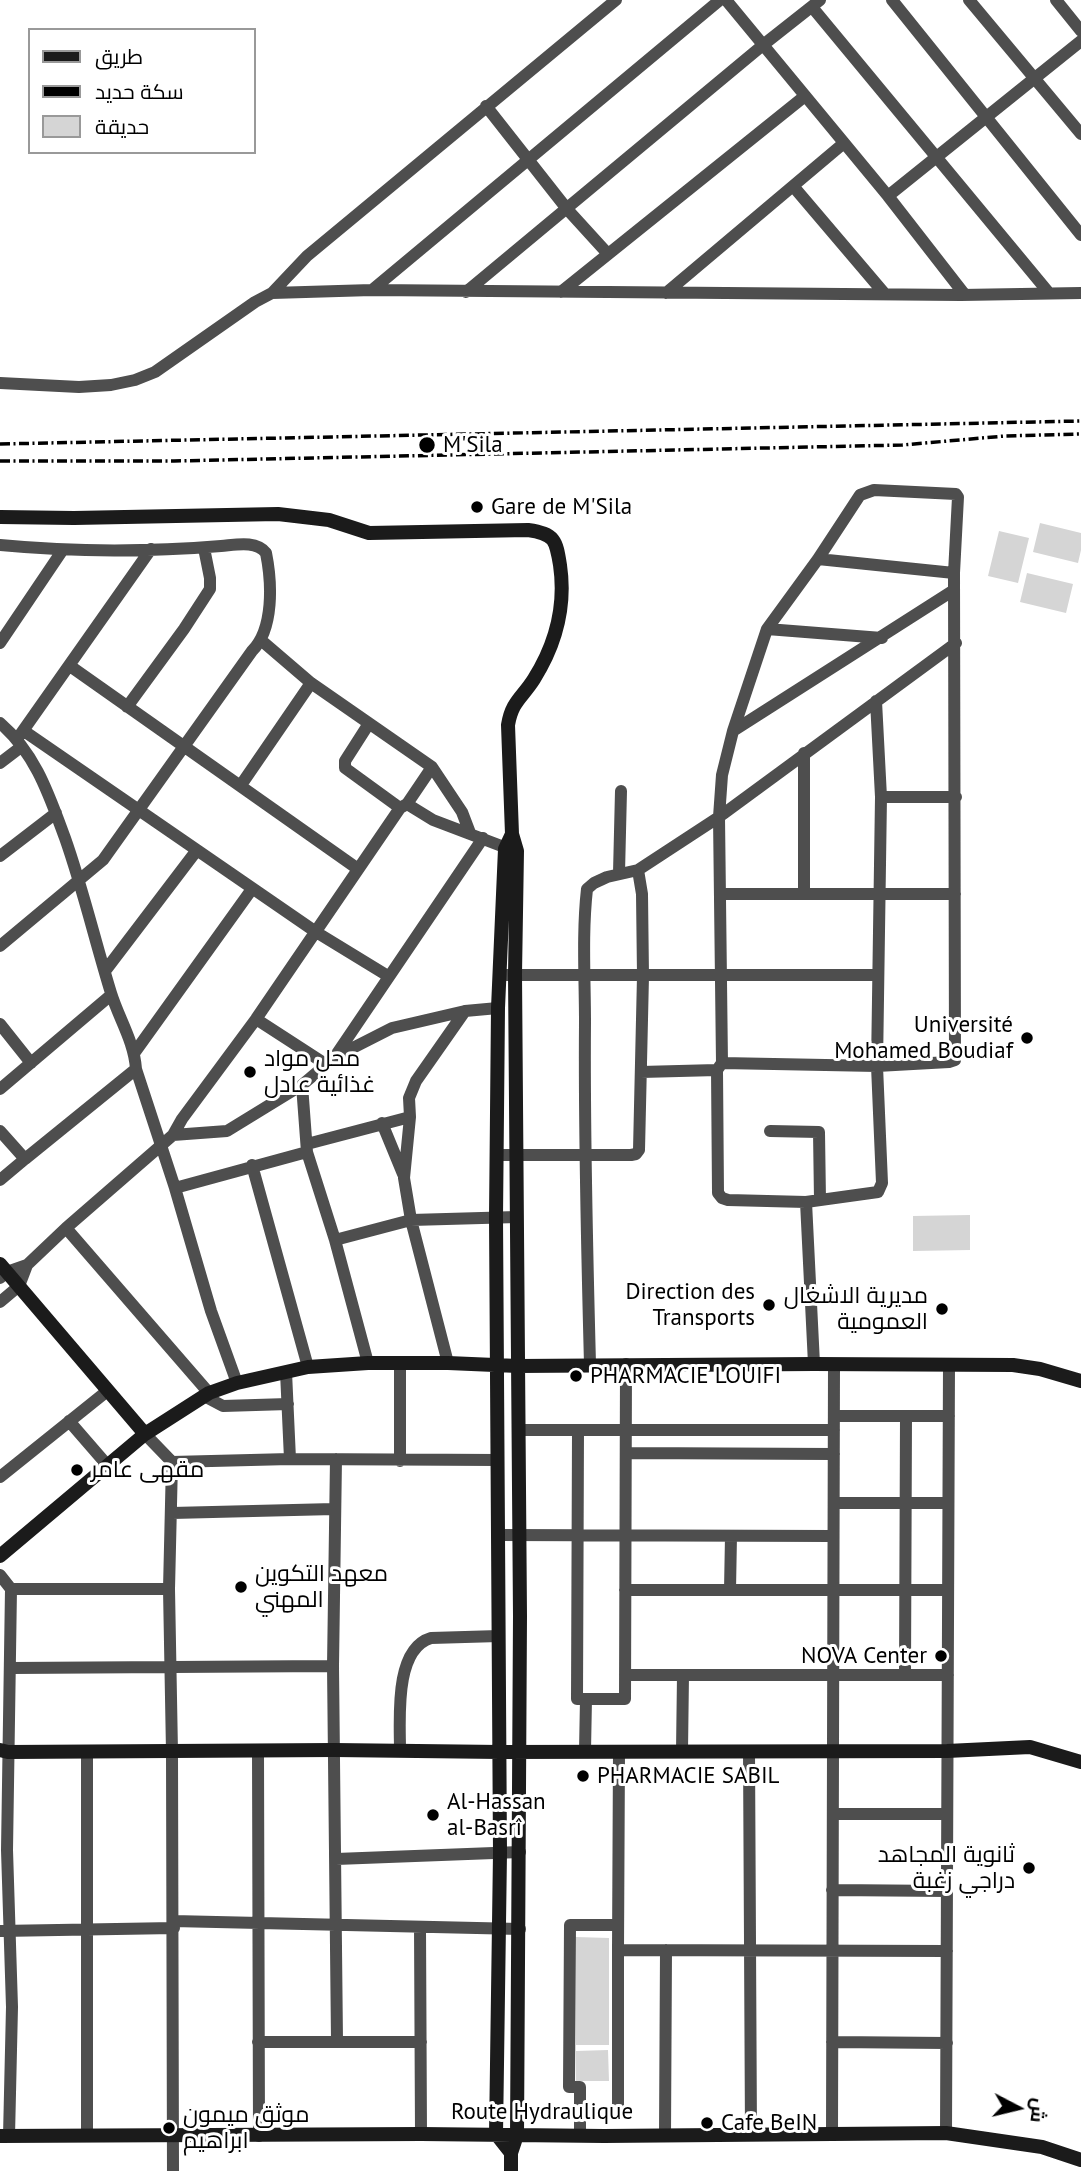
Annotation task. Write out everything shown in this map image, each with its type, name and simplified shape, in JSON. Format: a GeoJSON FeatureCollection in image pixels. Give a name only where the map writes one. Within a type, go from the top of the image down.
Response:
{"type":"FeatureCollection","features":[{"type":"Feature","properties":{"kind":"street"},"geometry":{"type":"LineString","coordinates":[[0,383],[79,387],[111,385],[155,372],[272,293],[307,256],[616,0]]}},
{"type":"Feature","properties":{"kind":"street"},"geometry":{"type":"LineString","coordinates":[[372,290],[720,0]]}},
{"type":"Feature","properties":{"kind":"street"},"geometry":{"type":"LineString","coordinates":[[726,0],[888,196],[965,295]]}},
{"type":"Feature","properties":{"kind":"street"},"geometry":{"type":"LineString","coordinates":[[892,0],[1081,234]]}},
{"type":"Feature","properties":{"kind":"street"},"geometry":{"type":"LineString","coordinates":[[969,0],[1081,134]]}},
{"type":"Feature","properties":{"kind":"street"},"geometry":{"type":"LineString","coordinates":[[1056,0],[1081,31]]}},
{"type":"Feature","properties":{"kind":"street"},"geometry":{"type":"LineString","coordinates":[[466,292],[816,4],[936,157],[1049,293]]}},
{"type":"Feature","properties":{"kind":"street"},"geometry":{"type":"LineString","coordinates":[[888,196],[1081,41]]}},
{"type":"Feature","properties":{"kind":"street"},"geometry":{"type":"LineString","coordinates":[[561,292],[805,96]]}},
{"type":"Feature","properties":{"kind":"street"},"geometry":{"type":"LineString","coordinates":[[486,106],[567,209],[608,254]]}},
{"type":"Feature","properties":{"kind":"street"},"geometry":{"type":"LineString","coordinates":[[666,293],[844,143]]}},
{"type":"Feature","properties":{"kind":"street"},"geometry":{"type":"LineString","coordinates":[[793,186],[884,293]]}},
{"type":"Feature","properties":{"kind":"street"},"geometry":{"type":"LineString","coordinates":[[272,293],[372,290],[965,295],[1081,293]]}},
{"type":"Feature","properties":{"kind":"street"},"geometry":{"type":"LineString","coordinates":[[642,1072],[720,1067],[877,1066],[955,1060],[954,573],[958,497],[951,493],[874,490],[865,492],[854,501],[818,559],[767,629],[733,732],[722,775],[719,817],[720,1067],[718,1193],[728,1200],[806,1202],[873,1193],[880,1189],[882,1183],[877,1066],[877,975],[881,797],[876,701]]}},
{"type":"Feature","properties":{"kind":"street"},"geometry":{"type":"LineString","coordinates":[[0,517],[278,514],[329,520],[369,533],[528,530],[551,536],[557,544],[561,572],[559,627],[532,682],[517,698],[510,711],[508,750],[512,834],[498,1008],[496,1217],[500,1929],[496,2134],[511,2153]]}},
{"type":"Feature","properties":{"kind":"street"},"geometry":{"type":"LineString","coordinates":[[0,545],[62,551],[204,548],[244,544],[262,548],[266,553],[269,593],[262,641],[252,651],[103,860],[0,946]]}},
{"type":"Feature","properties":{"kind":"street"},"geometry":{"type":"LineString","coordinates":[[127,707],[210,589],[204,548]]}},
{"type":"Feature","properties":{"kind":"street"},"geometry":{"type":"LineString","coordinates":[[0,763],[21,739],[150,549]]}},
{"type":"Feature","properties":{"kind":"street"},"geometry":{"type":"LineString","coordinates":[[0,643],[62,551]]}},
{"type":"Feature","properties":{"kind":"street"},"geometry":{"type":"LineString","coordinates":[[818,559],[954,573]]}},
{"type":"Feature","properties":{"kind":"street"},"geometry":{"type":"LineString","coordinates":[[733,732],[954,590]]}},
{"type":"Feature","properties":{"kind":"street"},"geometry":{"type":"LineString","coordinates":[[767,629],[883,638]]}},
{"type":"Feature","properties":{"kind":"street"},"geometry":{"type":"LineString","coordinates":[[262,641],[311,684],[432,767],[461,812],[470,833]]}},
{"type":"Feature","properties":{"kind":"street"},"geometry":{"type":"LineString","coordinates":[[590,1364],[584,1154],[583,924],[587,889],[594,883],[619,873],[638,870],[719,817],[956,643]]}},
{"type":"Feature","properties":{"kind":"street"},"geometry":{"type":"LineString","coordinates":[[70,666],[358,869]]}},
{"type":"Feature","properties":{"kind":"street"},"geometry":{"type":"LineString","coordinates":[[241,785],[311,684]]}},
{"type":"Feature","properties":{"kind":"street"},"geometry":{"type":"LineString","coordinates":[[0,723],[21,739],[140,809],[252,889],[388,976]]}},
{"type":"Feature","properties":{"kind":"street"},"geometry":{"type":"LineString","coordinates":[[368,725],[345,761],[345,768],[404,806],[511,850]]}},
{"type":"Feature","properties":{"kind":"street"},"geometry":{"type":"LineString","coordinates":[[21,739],[56,813],[80,881],[111,995],[135,1052],[136,1069],[211,1311],[237,1383]]}},
{"type":"Feature","properties":{"kind":"street"},"geometry":{"type":"LineString","coordinates":[[804,753],[804,893]]}},
{"type":"Feature","properties":{"kind":"street"},"geometry":{"type":"LineString","coordinates":[[0,1301],[19,1286],[27,1265],[173,1135],[432,767]]}},
{"type":"Feature","properties":{"kind":"street"},"geometry":{"type":"LineString","coordinates":[[619,873],[621,791]]}},
{"type":"Feature","properties":{"kind":"street"},"geometry":{"type":"LineString","coordinates":[[881,797],[956,797]]}},
{"type":"Feature","properties":{"kind":"street"},"geometry":{"type":"LineString","coordinates":[[0,856],[56,813]]}},
{"type":"Feature","properties":{"kind":"street"},"geometry":{"type":"LineString","coordinates":[[331,1061],[483,838]]}},
{"type":"Feature","properties":{"kind":"street"},"geometry":{"type":"LineString","coordinates":[[105,971],[197,849]]}},
{"type":"Feature","properties":{"kind":"street"},"geometry":{"type":"LineString","coordinates":[[511,850],[518,1154],[520,1751],[517,2135],[511,2153],[511,2171]]}},
{"type":"Feature","properties":{"kind":"street"},"geometry":{"type":"LineString","coordinates":[[498,1155],[636,1154],[639,1150],[642,894],[638,870]]}},
{"type":"Feature","properties":{"kind":"street"},"geometry":{"type":"LineString","coordinates":[[135,1052],[252,889]]}},
{"type":"Feature","properties":{"kind":"street"},"geometry":{"type":"LineString","coordinates":[[720,894],[955,894]]}},
{"type":"Feature","properties":{"kind":"street"},"geometry":{"type":"LineString","coordinates":[[499,976],[877,975]]}},
{"type":"Feature","properties":{"kind":"street"},"geometry":{"type":"LineString","coordinates":[[0,1089],[111,995]]}},
{"type":"Feature","properties":{"kind":"street"},"geometry":{"type":"LineString","coordinates":[[173,1135],[202,1135],[227,1131],[302,1085],[331,1061],[392,1028],[465,1011],[498,1008]]}},
{"type":"Feature","properties":{"kind":"street"},"geometry":{"type":"LineString","coordinates":[[404,1178],[410,1117],[409,1098],[416,1081],[465,1011]]}},
{"type":"Feature","properties":{"kind":"street"},"geometry":{"type":"LineString","coordinates":[[256,1019],[331,1061]]}},
{"type":"Feature","properties":{"kind":"street"},"geometry":{"type":"LineString","coordinates":[[0,1024],[32,1063]]}},
{"type":"Feature","properties":{"kind":"street"},"geometry":{"type":"LineString","coordinates":[[0,1180],[136,1069]]}},
{"type":"Feature","properties":{"kind":"street"},"geometry":{"type":"LineString","coordinates":[[302,1085],[307,1148],[368,1363]]}},
{"type":"Feature","properties":{"kind":"street"},"geometry":{"type":"LineString","coordinates":[[175,1188],[382,1123],[410,1117]]}},
{"type":"Feature","properties":{"kind":"street"},"geometry":{"type":"LineString","coordinates":[[182,1119],[202,1135]]}},
{"type":"Feature","properties":{"kind":"street"},"geometry":{"type":"LineString","coordinates":[[382,1123],[404,1178],[411,1220],[448,1363]]}},
{"type":"Feature","properties":{"kind":"street"},"geometry":{"type":"LineString","coordinates":[[0,1131],[25,1159]]}},
{"type":"Feature","properties":{"kind":"street"},"geometry":{"type":"LineString","coordinates":[[770,1131],[820,1132],[820,1200]]}},
{"type":"Feature","properties":{"kind":"street"},"geometry":{"type":"LineString","coordinates":[[252,1165],[308,1367]]}},
{"type":"Feature","properties":{"kind":"street"},"geometry":{"type":"LineString","coordinates":[[806,1202],[814,1364]]}},
{"type":"Feature","properties":{"kind":"street"},"geometry":{"type":"LineString","coordinates":[[335,1240],[411,1220],[517,1217]]}},
{"type":"Feature","properties":{"kind":"street"},"geometry":{"type":"LineString","coordinates":[[66,1228],[206,1395],[223,1406],[288,1404]]}},
{"type":"Feature","properties":{"kind":"street"},"geometry":{"type":"LineString","coordinates":[[2,1271],[27,1265]]}},
{"type":"Feature","properties":{"kind":"street"},"geometry":{"type":"LineString","coordinates":[[2,1271],[19,1286],[106,1392],[172,1462],[169,1668],[172,1752],[173,2171]]}},
{"type":"Feature","properties":{"kind":"street"},"geometry":{"type":"LineString","coordinates":[[0,1556],[145,1434],[206,1395],[237,1383],[308,1367],[368,1363],[518,1366],[949,1364],[1040,1369],[1081,1381]]}},
{"type":"Feature","properties":{"kind":"street"},"geometry":{"type":"LineString","coordinates":[[400,1364],[400,1461]]}},
{"type":"Feature","properties":{"kind":"street"},"geometry":{"type":"LineString","coordinates":[[578,1430],[577,1699],[625,1699],[626,1364]]}},
{"type":"Feature","properties":{"kind":"street"},"geometry":{"type":"LineString","coordinates":[[832,2133],[834,1364]]}},
{"type":"Feature","properties":{"kind":"street"},"geometry":{"type":"LineString","coordinates":[[946,2133],[949,1364]]}},
{"type":"Feature","properties":{"kind":"street"},"geometry":{"type":"LineString","coordinates":[[286,1372],[290,1459]]}},
{"type":"Feature","properties":{"kind":"street"},"geometry":{"type":"LineString","coordinates":[[0,1477],[106,1392]]}},
{"type":"Feature","properties":{"kind":"street"},"geometry":{"type":"LineString","coordinates":[[834,1416],[948,1416]]}},
{"type":"Feature","properties":{"kind":"street"},"geometry":{"type":"LineString","coordinates":[[905,1675],[906,1416]]}},
{"type":"Feature","properties":{"kind":"street"},"geometry":{"type":"LineString","coordinates":[[69,1421],[108,1466]]}},
{"type":"Feature","properties":{"kind":"street"},"geometry":{"type":"LineString","coordinates":[[519,1430],[834,1430]]}},
{"type":"Feature","properties":{"kind":"street"},"geometry":{"type":"LineString","coordinates":[[626,1453],[834,1454]]}},
{"type":"Feature","properties":{"kind":"street"},"geometry":{"type":"LineString","coordinates":[[172,1462],[290,1459],[498,1460]]}},
{"type":"Feature","properties":{"kind":"street"},"geometry":{"type":"LineString","coordinates":[[335,1459],[333,1666],[337,2041]]}},
{"type":"Feature","properties":{"kind":"street"},"geometry":{"type":"LineString","coordinates":[[834,1503],[948,1503]]}},
{"type":"Feature","properties":{"kind":"street"},"geometry":{"type":"LineString","coordinates":[[172,1513],[334,1509]]}},
{"type":"Feature","properties":{"kind":"street"},"geometry":{"type":"LineString","coordinates":[[498,1535],[834,1536]]}},
{"type":"Feature","properties":{"kind":"street"},"geometry":{"type":"LineString","coordinates":[[730,1590],[731,1536]]}},
{"type":"Feature","properties":{"kind":"street"},"geometry":{"type":"LineString","coordinates":[[0,1575],[11,1589],[11,1668],[4,1751],[5,2136]]}},
{"type":"Feature","properties":{"kind":"street"},"geometry":{"type":"LineString","coordinates":[[11,1589],[169,1589]]}},
{"type":"Feature","properties":{"kind":"street"},"geometry":{"type":"LineString","coordinates":[[625,1590],[948,1590]]}},
{"type":"Feature","properties":{"kind":"street"},"geometry":{"type":"LineString","coordinates":[[400,1751],[400,1699],[405,1669],[416,1646],[422,1640],[431,1638],[499,1636]]}},
{"type":"Feature","properties":{"kind":"street"},"geometry":{"type":"LineString","coordinates":[[11,1668],[333,1666]]}},
{"type":"Feature","properties":{"kind":"street"},"geometry":{"type":"LineString","coordinates":[[625,1675],[948,1675]]}},
{"type":"Feature","properties":{"kind":"street"},"geometry":{"type":"LineString","coordinates":[[682,1751],[683,1675]]}},
{"type":"Feature","properties":{"kind":"street"},"geometry":{"type":"LineString","coordinates":[[585,1751],[586,1699]]}},
{"type":"Feature","properties":{"kind":"street"},"geometry":{"type":"LineString","coordinates":[[4,1751],[947,1751],[1030,1747],[1081,1762]]}},
{"type":"Feature","properties":{"kind":"street"},"geometry":{"type":"LineString","coordinates":[[258,1751],[259,2136]]}},
{"type":"Feature","properties":{"kind":"street"},"geometry":{"type":"LineString","coordinates":[[580,2113],[618,2113],[619,1751]]}},
{"type":"Feature","properties":{"kind":"street"},"geometry":{"type":"LineString","coordinates":[[749,1751],[751,2135]]}},
{"type":"Feature","properties":{"kind":"street"},"geometry":{"type":"LineString","coordinates":[[87,1753],[88,2135]]}},
{"type":"Feature","properties":{"kind":"street"},"geometry":{"type":"LineString","coordinates":[[833,1814],[947,1814]]}},
{"type":"Feature","properties":{"kind":"street"},"geometry":{"type":"LineString","coordinates":[[336,1859],[520,1852]]}},
{"type":"Feature","properties":{"kind":"street"},"geometry":{"type":"LineString","coordinates":[[832,1890],[947,1891]]}},
{"type":"Feature","properties":{"kind":"street"},"geometry":{"type":"LineString","coordinates":[[6,1931],[88,1930],[258,1921],[335,1926],[520,1929]]}},
{"type":"Feature","properties":{"kind":"street"},"geometry":{"type":"LineString","coordinates":[[580,2135],[580,2087],[569,2087],[570,1925],[618,1926]]}},
{"type":"Feature","properties":{"kind":"street"},"geometry":{"type":"LineString","coordinates":[[420,1927],[421,2134]]}},
{"type":"Feature","properties":{"kind":"street"},"geometry":{"type":"LineString","coordinates":[[618,1950],[947,1951]]}},
{"type":"Feature","properties":{"kind":"street"},"geometry":{"type":"LineString","coordinates":[[665,2135],[666,1950]]}},
{"type":"Feature","properties":{"kind":"street"},"geometry":{"type":"LineString","coordinates":[[258,2042],[421,2042]]}},
{"type":"Feature","properties":{"kind":"street"},"geometry":{"type":"LineString","coordinates":[[832,2042],[947,2043]]}},
{"type":"Feature","properties":{"kind":"street"},"geometry":{"type":"LineString","coordinates":[[604,2113],[604,2136]]}},
{"type":"Feature","properties":{"kind":"street","name":"Route Hydraulique"},"geometry":{"type":"LineString","coordinates":[[5,2136],[946,2133],[1042,2147],[1081,2160]]}},
{"type":"Feature","properties":{"kind":"green space"},"geometry":{"type":"Polygon","coordinates":[[[1040,523],[1081,533],[1078,563],[1033,552],[1040,523]]]}},
{"type":"Feature","properties":{"kind":"green space"},"geometry":{"type":"Polygon","coordinates":[[[999,531],[1029,538],[1018,583],[988,576],[999,531]]]}},
{"type":"Feature","properties":{"kind":"green space"},"geometry":{"type":"Polygon","coordinates":[[[1027,573],[1073,584],[1066,613],[1020,602],[1027,573]]]}},
{"type":"Feature","properties":{"kind":"green space"},"geometry":{"type":"Polygon","coordinates":[[[970,1215],[970,1250],[913,1251],[913,1216],[970,1215]]]}},
{"type":"Feature","properties":{"kind":"green space"},"geometry":{"type":"Polygon","coordinates":[[[576,1937],[609,1938],[609,2045],[576,2045],[576,1937]]]}},
{"type":"Feature","properties":{"kind":"green space"},"geometry":{"type":"Polygon","coordinates":[[[608,2050],[609,2081],[576,2081],[576,2051],[608,2050]]]}},
{"type":"Feature","properties":{"kind":"railway"},"geometry":{"type":"LineString","coordinates":[[0,444],[1081,421]]}},
{"type":"Feature","properties":{"kind":"railway"},"geometry":{"type":"LineString","coordinates":[[0,461],[174,461],[902,445],[1005,436],[1081,434]]}},
{"type":"Feature","properties":{"kind":"place","name":"M'Sila"},"geometry":{"type":"Point","coordinates":[427,445]}},
{"type":"Feature","properties":{"kind":"place","name":"Gare de M'Sila"},"geometry":{"type":"Point","coordinates":[477,507]}},
{"type":"Feature","properties":{"kind":"place","name":"Université Mohamed Boudiaf"},"geometry":{"type":"Point","coordinates":[1027,1038]}},
{"type":"Feature","properties":{"kind":"place","name":"محل مواد غذائية عادل"},"geometry":{"type":"Point","coordinates":[250,1072]}},
{"type":"Feature","properties":{"kind":"place","name":"Direction des Transports"},"geometry":{"type":"Point","coordinates":[769,1305]}},
{"type":"Feature","properties":{"kind":"place","name":"مديرية الاشغال العمومية"},"geometry":{"type":"Point","coordinates":[942,1309]}},
{"type":"Feature","properties":{"kind":"place","name":"PHARMACIE LOUIFI"},"geometry":{"type":"Point","coordinates":[576,1376]}},
{"type":"Feature","properties":{"kind":"place","name":"مقهى عامر"},"geometry":{"type":"Point","coordinates":[77,1470]}},
{"type":"Feature","properties":{"kind":"place","name":"معهد التكوين المهني"},"geometry":{"type":"Point","coordinates":[241,1587]}},
{"type":"Feature","properties":{"kind":"place","name":"NOVA Center"},"geometry":{"type":"Point","coordinates":[941,1656]}},
{"type":"Feature","properties":{"kind":"place","name":"PHARMACIE SABIL"},"geometry":{"type":"Point","coordinates":[583,1776]}},
{"type":"Feature","properties":{"kind":"place","name":"Al-Hassan al-Basrî"},"geometry":{"type":"Point","coordinates":[433,1815]}},
{"type":"Feature","properties":{"kind":"place","name":"ثانوية المجاهد دراجي زغبة"},"geometry":{"type":"Point","coordinates":[1029,1868]}},
{"type":"Feature","properties":{"kind":"place","name":"Cafe BeIN"},"geometry":{"type":"Point","coordinates":[707,2123]}},
{"type":"Feature","properties":{"kind":"place","name":"موثق ميمون ابراهيم"},"geometry":{"type":"Point","coordinates":[169,2128]}}]}
